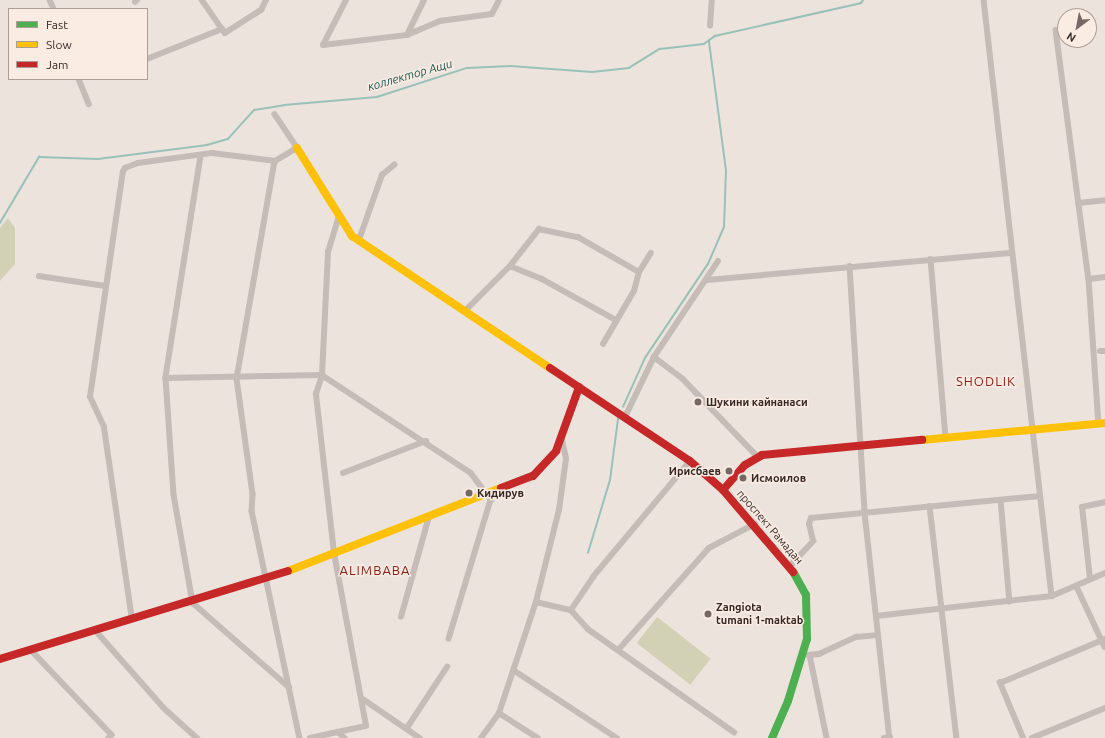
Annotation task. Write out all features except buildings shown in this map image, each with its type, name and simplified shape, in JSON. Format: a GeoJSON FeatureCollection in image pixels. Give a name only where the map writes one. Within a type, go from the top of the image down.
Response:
{"type":"FeatureCollection","features":[{"type":"Feature","properties":{"kind":"main road","name":"проспект Рамадан"},"geometry":{"type":"LineString","coordinates":[[297,148],[352,236],[690,461],[723,490],[755,524],[790,566],[803,585],[808,604],[807,655],[783,716],[772,738]]}},
{"type":"Feature","properties":{"kind":"main road"},"geometry":{"type":"LineString","coordinates":[[0,659],[97,632],[264,580],[533,476],[549,462],[562,440],[574,395],[579,387]]}},
{"type":"Feature","properties":{"kind":"main road"},"geometry":{"type":"LineString","coordinates":[[723,490],[757,456],[1102,424]]}},
{"type":"Feature","properties":{"kind":"street"},"geometry":{"type":"LineString","coordinates":[[202,0],[225,33],[261,10],[266,0]]}},
{"type":"Feature","properties":{"kind":"street"},"geometry":{"type":"LineString","coordinates":[[346,0],[323,44],[407,35],[440,21],[492,14],[499,0]]}},
{"type":"Feature","properties":{"kind":"street"},"geometry":{"type":"LineString","coordinates":[[407,35],[424,0]]}},
{"type":"Feature","properties":{"kind":"street"},"geometry":{"type":"LineString","coordinates":[[710,26],[712,0]]}},
{"type":"Feature","properties":{"kind":"street"},"geometry":{"type":"LineString","coordinates":[[984,0],[1052,596]]}},
{"type":"Feature","properties":{"kind":"street"},"geometry":{"type":"LineString","coordinates":[[148,59],[222,29]]}},
{"type":"Feature","properties":{"kind":"street"},"geometry":{"type":"LineString","coordinates":[[1056,30],[1089,278],[1102,424]]}},
{"type":"Feature","properties":{"kind":"street"},"geometry":{"type":"LineString","coordinates":[[79,80],[89,104]]}},
{"type":"Feature","properties":{"kind":"street"},"geometry":{"type":"LineString","coordinates":[[132,620],[104,426],[90,397],[105,286],[125,168],[138,163],[201,156],[212,153],[275,161],[297,148],[275,115]]}},
{"type":"Feature","properties":{"kind":"street"},"geometry":{"type":"LineString","coordinates":[[201,156],[166,378],[174,495],[193,603],[290,687]]}},
{"type":"Feature","properties":{"kind":"street"},"geometry":{"type":"LineString","coordinates":[[275,161],[238,378],[253,494],[252,511],[264,580],[290,687],[300,738]]}},
{"type":"Feature","properties":{"kind":"street"},"geometry":{"type":"LineString","coordinates":[[359,240],[382,175],[394,164]]}},
{"type":"Feature","properties":{"kind":"street"},"geometry":{"type":"LineString","coordinates":[[1078,203],[1105,200]]}},
{"type":"Feature","properties":{"kind":"street"},"geometry":{"type":"LineString","coordinates":[[310,738],[366,726],[363,699],[334,553],[316,394],[322,375],[328,252],[339,215]]}},
{"type":"Feature","properties":{"kind":"street"},"geometry":{"type":"LineString","coordinates":[[465,311],[510,266],[539,229],[578,237],[639,272]]}},
{"type":"Feature","properties":{"kind":"street"},"geometry":{"type":"LineString","coordinates":[[708,280],[1012,252]]}},
{"type":"Feature","properties":{"kind":"street"},"geometry":{"type":"LineString","coordinates":[[603,344],[634,291],[639,272],[651,253]]}},
{"type":"Feature","properties":{"kind":"street"},"geometry":{"type":"LineString","coordinates":[[931,259],[946,438]]}},
{"type":"Feature","properties":{"kind":"street"},"geometry":{"type":"LineString","coordinates":[[625,418],[654,357],[708,280],[718,262]]}},
{"type":"Feature","properties":{"kind":"street"},"geometry":{"type":"LineString","coordinates":[[510,266],[542,279],[616,320]]}},
{"type":"Feature","properties":{"kind":"street"},"geometry":{"type":"LineString","coordinates":[[850,266],[865,513],[888,738]]}},
{"type":"Feature","properties":{"kind":"street"},"geometry":{"type":"LineString","coordinates":[[39,276],[105,286]]}},
{"type":"Feature","properties":{"kind":"street"},"geometry":{"type":"LineString","coordinates":[[1089,278],[1105,277]]}},
{"type":"Feature","properties":{"kind":"street"},"geometry":{"type":"LineString","coordinates":[[654,357],[683,379],[757,456]]}},
{"type":"Feature","properties":{"kind":"street"},"geometry":{"type":"LineString","coordinates":[[166,378],[238,378],[322,375],[471,473],[489,494],[491,500],[450,640]]}},
{"type":"Feature","properties":{"kind":"street"},"geometry":{"type":"LineString","coordinates":[[481,738],[499,713],[515,671],[536,602],[559,510],[566,458],[562,440]]}},
{"type":"Feature","properties":{"kind":"street"},"geometry":{"type":"LineString","coordinates":[[343,473],[426,442]]}},
{"type":"Feature","properties":{"kind":"street"},"geometry":{"type":"LineString","coordinates":[[571,610],[593,577],[690,461]]}},
{"type":"Feature","properties":{"kind":"street"},"geometry":{"type":"LineString","coordinates":[[790,566],[813,541],[809,524],[812,518],[1040,496]]}},
{"type":"Feature","properties":{"kind":"street"},"geometry":{"type":"LineString","coordinates":[[1001,500],[1010,602]]}},
{"type":"Feature","properties":{"kind":"street"},"geometry":{"type":"LineString","coordinates":[[1090,580],[1082,507],[1105,502]]}},
{"type":"Feature","properties":{"kind":"street"},"geometry":{"type":"LineString","coordinates":[[930,506],[940,609],[956,738]]}},
{"type":"Feature","properties":{"kind":"street"},"geometry":{"type":"LineString","coordinates":[[400,617],[429,517]]}},
{"type":"Feature","properties":{"kind":"street"},"geometry":{"type":"LineString","coordinates":[[619,650],[709,548],[755,524]]}},
{"type":"Feature","properties":{"kind":"street"},"geometry":{"type":"LineString","coordinates":[[876,616],[1010,602],[1052,596],[1077,587],[1105,573]]}},
{"type":"Feature","properties":{"kind":"street"},"geometry":{"type":"LineString","coordinates":[[1077,587],[1103,639],[1105,647]]}},
{"type":"Feature","properties":{"kind":"street"},"geometry":{"type":"LineString","coordinates":[[536,602],[571,610],[588,629],[734,732]]}},
{"type":"Feature","properties":{"kind":"street"},"geometry":{"type":"LineString","coordinates":[[97,632],[164,708],[196,738]]}},
{"type":"Feature","properties":{"kind":"street"},"geometry":{"type":"LineString","coordinates":[[827,738],[807,655],[819,654],[856,636],[877,635]]}},
{"type":"Feature","properties":{"kind":"street"},"geometry":{"type":"LineString","coordinates":[[1023,738],[1000,683],[1103,639]]}},
{"type":"Feature","properties":{"kind":"street"},"geometry":{"type":"LineString","coordinates":[[31,650],[112,735],[109,738]]}},
{"type":"Feature","properties":{"kind":"street"},"geometry":{"type":"LineString","coordinates":[[407,728],[447,666]]}},
{"type":"Feature","properties":{"kind":"street"},"geometry":{"type":"LineString","coordinates":[[515,671],[617,738]]}},
{"type":"Feature","properties":{"kind":"street"},"geometry":{"type":"LineString","coordinates":[[363,699],[420,738]]}},
{"type":"Feature","properties":{"kind":"street"},"geometry":{"type":"LineString","coordinates":[[1032,738],[1105,708]]}},
{"type":"Feature","properties":{"kind":"street"},"geometry":{"type":"LineString","coordinates":[[499,713],[538,738]]}},
{"type":"Feature","properties":{"kind":"street"},"geometry":{"type":"LineString","coordinates":[[338,732],[345,738]]}},
{"type":"Feature","properties":{"kind":"green space"},"geometry":{"type":"Polygon","coordinates":[[[8,218],[15,228],[15,264],[0,281],[0,228],[8,218]]]}},
{"type":"Feature","properties":{"kind":"green space"},"geometry":{"type":"Polygon","coordinates":[[[657,617],[711,659],[690,685],[637,643],[657,617]]]}},
{"type":"Feature","properties":{"kind":"waterway","name":"коллектор Ащи"},"geometry":{"type":"LineString","coordinates":[[0,223],[39,157],[98,159],[207,145],[228,139],[254,110],[284,105],[377,97],[467,68],[511,66],[592,72],[629,68],[660,49],[704,44],[715,36],[861,3],[863,0]]}},
{"type":"Feature","properties":{"kind":"waterway"},"geometry":{"type":"LineString","coordinates":[[623,407],[645,358],[708,264],[724,227],[726,171],[709,41]]}},
{"type":"Feature","properties":{"kind":"waterway"},"geometry":{"type":"LineString","coordinates":[[588,553],[610,480],[618,419]]}},
{"type":"Feature","properties":{"kind":"traffic: fast"},"geometry":{"type":"LineString","coordinates":[[772,738],[788,701],[807,639],[806,595],[793,572]]}},
{"type":"Feature","properties":{"kind":"traffic: slow"},"geometry":{"type":"LineString","coordinates":[[297,148],[352,236],[550,368]]}},
{"type":"Feature","properties":{"kind":"traffic: slow"},"geometry":{"type":"LineString","coordinates":[[922,440],[1105,423]]}},
{"type":"Feature","properties":{"kind":"traffic: slow"},"geometry":{"type":"LineString","coordinates":[[288,571],[501,488]]}},
{"type":"Feature","properties":{"kind":"traffic: jam"},"geometry":{"type":"LineString","coordinates":[[550,368],[690,461],[723,490],[793,572]]}},
{"type":"Feature","properties":{"kind":"traffic: jam"},"geometry":{"type":"LineString","coordinates":[[501,488],[533,476],[556,451],[579,387]]}},
{"type":"Feature","properties":{"kind":"traffic: jam"},"geometry":{"type":"LineString","coordinates":[[723,490],[745,465],[762,455],[922,440]]}},
{"type":"Feature","properties":{"kind":"traffic: jam"},"geometry":{"type":"LineString","coordinates":[[0,659],[288,571]]}},
{"type":"Feature","properties":{"kind":"place","name":"Шукини кайнанаси"},"geometry":{"type":"Point","coordinates":[698,402]}},
{"type":"Feature","properties":{"kind":"place","name":"Ирисбаев"},"geometry":{"type":"Point","coordinates":[729,471]}},
{"type":"Feature","properties":{"kind":"place","name":"Исмоилов"},"geometry":{"type":"Point","coordinates":[743,478]}},
{"type":"Feature","properties":{"kind":"place","name":"Кидирув"},"geometry":{"type":"Point","coordinates":[469,493]}},
{"type":"Feature","properties":{"kind":"place","name":"Zangiota tumani 1-maktab"},"geometry":{"type":"Point","coordinates":[708,614]}},
{"type":"Feature","properties":{"kind":"district","name":"SHODLIK"},"geometry":{"type":"Point","coordinates":[986,381]}},
{"type":"Feature","properties":{"kind":"district","name":"ALIMBABA"},"geometry":{"type":"Point","coordinates":[375,570]}}]}
